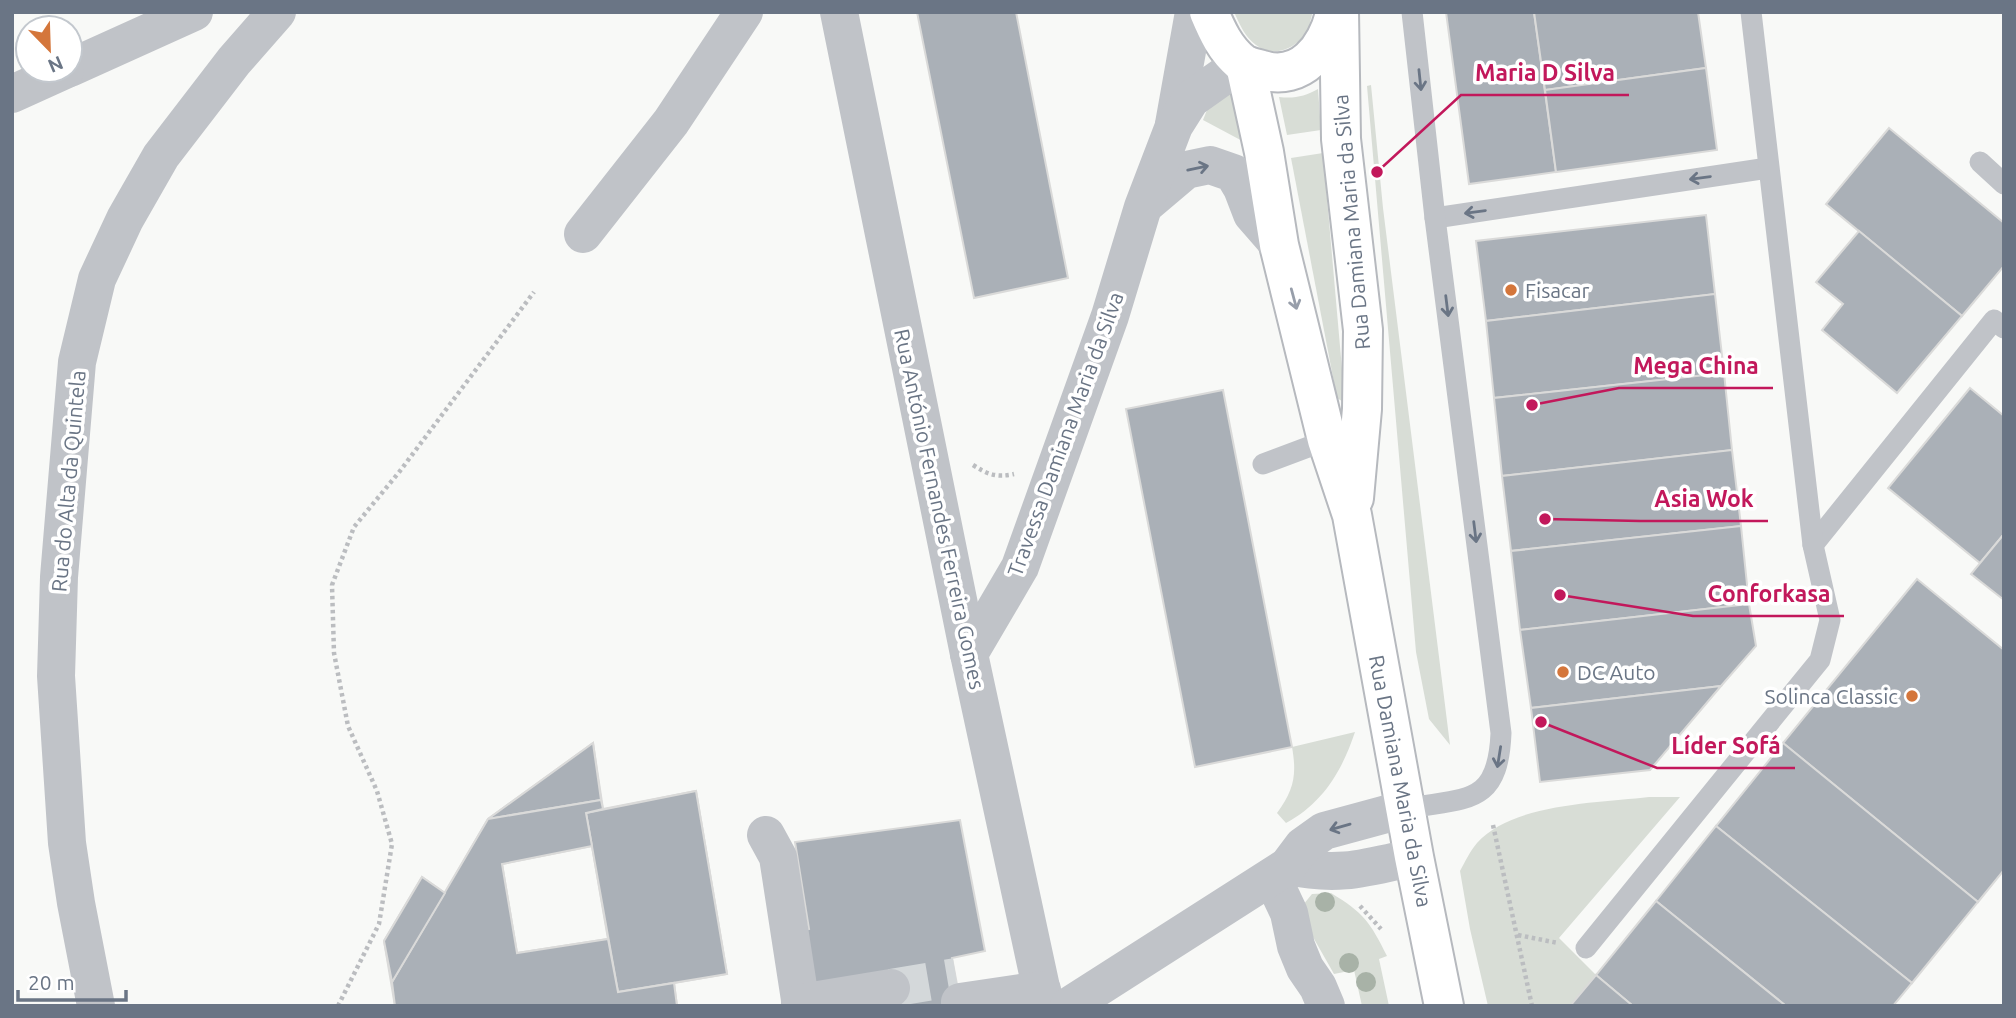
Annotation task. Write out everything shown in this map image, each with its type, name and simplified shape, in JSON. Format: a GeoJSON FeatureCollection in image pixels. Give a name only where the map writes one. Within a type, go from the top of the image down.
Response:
{"type":"FeatureCollection","features":[{"type":"Feature","properties":{"kind":"main road","name":"Rua Damiana Maria da Silva"},"geometry":{"type":"LineString","coordinates":[[1209,12],[1220,36],[1242,63],[1264,152],[1279,246],[1327,440],[1352,515],[1444,1006]]}},
{"type":"Feature","properties":{"kind":"main road","name":"Rua Damiana Maria da Silva"},"geometry":{"type":"LineString","coordinates":[[1242,63],[1269,72],[1286,73],[1301,68],[1316,56],[1332,28],[1337,12]]}},
{"type":"Feature","properties":{"kind":"main road","name":"Rua Damiana Maria da Silva"},"geometry":{"type":"LineString","coordinates":[[1337,12],[1342,139],[1363,330],[1362,409],[1352,515]]}},
{"type":"Feature","properties":{"kind":"street"},"geometry":{"type":"LineString","coordinates":[[84,62],[194,12]]}},
{"type":"Feature","properties":{"kind":"street","name":"Rua do Alta da Quintela"},"geometry":{"type":"LineString","coordinates":[[96,1006],[67,843],[56,676],[59,577],[77,362],[97,279],[125,219],[155,166],[234,61],[277,12]]}},
{"type":"Feature","properties":{"kind":"street"},"geometry":{"type":"LineString","coordinates":[[583,234],[671,122],[744,12]]}},
{"type":"Feature","properties":{"kind":"street","name":"Rua António Fernandes Ferreira Gomes"},"geometry":{"type":"LineString","coordinates":[[839,12],[969,654],[1048,991]]}},
{"type":"Feature","properties":{"kind":"street","name":"Travessa Damiana Maria da Silva"},"geometry":{"type":"LineString","coordinates":[[969,654],[1020,567],[1110,316],[1143,207],[1174,125],[1194,12]]}},
{"type":"Feature","properties":{"kind":"street","name":"Travessa Damiana Maria da Silva"},"geometry":{"type":"LineString","coordinates":[[1174,125],[1191,99],[1242,63]]}},
{"type":"Feature","properties":{"kind":"street"},"geometry":{"type":"LineString","coordinates":[[12,94],[34,84]]}},
{"type":"Feature","properties":{"kind":"street"},"geometry":{"type":"LineString","coordinates":[[1143,207],[1186,170],[1210,165],[1233,173],[1252,214],[1279,246]]}},
{"type":"Feature","properties":{"kind":"street"},"geometry":{"type":"LineString","coordinates":[[958,989],[1048,991],[1280,871],[1303,846],[1324,831],[1405,808]]}},
{"type":"Feature","properties":{"kind":"street"},"geometry":{"type":"LineString","coordinates":[[766,835],[778,857],[800,1004],[891,988]]}},
{"type":"Feature","properties":{"kind":"street"},"geometry":{"type":"LineString","coordinates":[[1280,871],[1345,872],[1414,857]]}},
{"type":"Feature","properties":{"kind":"street"},"geometry":{"type":"LineString","coordinates":[[1280,871],[1296,946],[1326,1006]]}},
{"type":"Feature","properties":{"kind":"lane"},"geometry":{"type":"LineString","coordinates":[[1405,808],[1482,792],[1494,776],[1501,746],[1412,12]]}},
{"type":"Feature","properties":{"kind":"lane"},"geometry":{"type":"LineString","coordinates":[[1586,948],[1819,660],[1830,620],[1813,545],[1751,12]]}},
{"type":"Feature","properties":{"kind":"lane"},"geometry":{"type":"LineString","coordinates":[[1980,162],[2004,184]]}},
{"type":"Feature","properties":{"kind":"lane"},"geometry":{"type":"LineString","coordinates":[[1435,218],[1768,168]]}},
{"type":"Feature","properties":{"kind":"lane"},"geometry":{"type":"LineString","coordinates":[[1813,545],[2000,319]]}},
{"type":"Feature","properties":{"kind":"lane"},"geometry":{"type":"LineString","coordinates":[[1263,464],[1327,440],[1362,409]]}},
{"type":"Feature","properties":{"kind":"path"},"geometry":{"type":"LineString","coordinates":[[338,1006],[379,925],[392,844],[377,790],[348,726],[334,653],[332,585],[354,527],[400,471],[534,292]]}},
{"type":"Feature","properties":{"kind":"path"},"geometry":{"type":"LineString","coordinates":[[972,465],[988,474],[1002,477],[1018,473]]}},
{"type":"Feature","properties":{"kind":"path"},"geometry":{"type":"LineString","coordinates":[[1493,825],[1532,1006]]}},
{"type":"Feature","properties":{"kind":"path"},"geometry":{"type":"LineString","coordinates":[[1518,935],[1586,948]]}},
{"type":"Feature","properties":{"kind":"shaded area"},"geometry":{"type":"Polygon","coordinates":[[[1234,12],[1313,12],[1304,36],[1292,46],[1270,51],[1252,42],[1234,12]]]}},
{"type":"Feature","properties":{"kind":"shaded area"},"geometry":{"type":"Polygon","coordinates":[[[1371,85],[1383,208],[1450,745],[1429,719],[1416,652],[1367,86],[1371,85]]]}},
{"type":"Feature","properties":{"kind":"shaded area"},"geometry":{"type":"Polygon","coordinates":[[[1230,89],[1248,144],[1203,120],[1209,105],[1230,89]]]}},
{"type":"Feature","properties":{"kind":"shaded area"},"geometry":{"type":"Polygon","coordinates":[[[1318,89],[1321,130],[1287,135],[1279,97],[1300,96],[1318,89]]]}},
{"type":"Feature","properties":{"kind":"shaded area"},"geometry":{"type":"Polygon","coordinates":[[[1323,153],[1345,403],[1337,398],[1291,158],[1323,153]]]}},
{"type":"Feature","properties":{"kind":"shaded area"},"geometry":{"type":"Polygon","coordinates":[[[1355,732],[1330,785],[1311,806],[1286,823],[1277,813],[1293,782],[1292,747],[1355,732]]]}},
{"type":"Feature","properties":{"kind":"shaded area"},"geometry":{"type":"Polygon","coordinates":[[[1649,797],[1680,797],[1559,938],[1596,975],[1570,1006],[1488,1006],[1460,871],[1474,846],[1492,830],[1534,812],[1649,797]]]}},
{"type":"Feature","properties":{"kind":"shaded area"},"geometry":{"type":"Polygon","coordinates":[[[1331,893],[1359,913],[1371,926],[1381,944],[1387,956],[1379,959],[1389,1006],[1362,1006],[1354,970],[1334,974],[1309,930],[1303,905],[1312,894],[1331,893]]]}},
{"type":"Feature","properties":{"kind":"building"},"geometry":{"type":"Polygon","coordinates":[[[917,12],[1016,12],[1068,278],[974,298],[917,12]]]}},
{"type":"Feature","properties":{"kind":"building"},"geometry":{"type":"Polygon","coordinates":[[[1446,12],[1534,12],[1556,172],[1469,184],[1446,12]]]}},
{"type":"Feature","properties":{"kind":"building"},"geometry":{"type":"Polygon","coordinates":[[[1534,12],[1698,12],[1706,68],[1545,90],[1534,12]]]}},
{"type":"Feature","properties":{"kind":"building"},"geometry":{"type":"Polygon","coordinates":[[[1706,68],[1717,150],[1556,172],[1545,90],[1706,68]]]}},
{"type":"Feature","properties":{"kind":"building"},"geometry":{"type":"Polygon","coordinates":[[[1889,128],[2004,223],[2004,266],[1962,316],[1826,204],[1889,128]]]}},
{"type":"Feature","properties":{"kind":"building"},"geometry":{"type":"Polygon","coordinates":[[[1706,215],[1715,294],[1486,321],[1476,241],[1706,215]]]}},
{"type":"Feature","properties":{"kind":"building"},"geometry":{"type":"Polygon","coordinates":[[[1859,231],[1962,316],[1897,393],[1822,330],[1843,304],[1816,282],[1859,231]]]}},
{"type":"Feature","properties":{"kind":"building"},"geometry":{"type":"Polygon","coordinates":[[[1715,294],[1724,373],[1494,398],[1486,321],[1715,294]]]}},
{"type":"Feature","properties":{"kind":"building"},"geometry":{"type":"Polygon","coordinates":[[[1724,373],[1732,450],[1502,476],[1494,398],[1724,373]]]}},
{"type":"Feature","properties":{"kind":"building"},"geometry":{"type":"Polygon","coordinates":[[[1970,388],[2004,416],[2004,534],[1980,563],[1888,488],[1970,388]]]}},
{"type":"Feature","properties":{"kind":"building"},"geometry":{"type":"Polygon","coordinates":[[[1223,390],[1292,747],[1195,767],[1126,409],[1223,390]]]}},
{"type":"Feature","properties":{"kind":"building"},"geometry":{"type":"Polygon","coordinates":[[[1732,450],[1741,526],[1511,551],[1502,476],[1732,450]]]}},
{"type":"Feature","properties":{"kind":"building"},"geometry":{"type":"Polygon","coordinates":[[[1741,526],[1749,604],[1520,630],[1511,551],[1741,526]]]}},
{"type":"Feature","properties":{"kind":"building"},"geometry":{"type":"Polygon","coordinates":[[[2004,534],[2004,600],[1971,574],[2004,534]]]}},
{"type":"Feature","properties":{"kind":"building","name":"Solinca Classic"},"geometry":{"type":"Polygon","coordinates":[[[1917,579],[2004,650],[2004,870],[1978,902],[1783,743],[1917,579]]]}},
{"type":"Feature","properties":{"kind":"building"},"geometry":{"type":"Polygon","coordinates":[[[1749,604],[1756,646],[1721,686],[1531,708],[1520,630],[1749,604]]]}},
{"type":"Feature","properties":{"kind":"building"},"geometry":{"type":"Polygon","coordinates":[[[1721,686],[1650,770],[1540,782],[1531,708],[1721,686]]]}},
{"type":"Feature","properties":{"kind":"building"},"geometry":{"type":"Polygon","coordinates":[[[593,743],[603,809],[696,791],[727,974],[674,983],[677,1006],[395,1006],[384,941],[422,877],[445,893],[488,819],[593,743]],[[592,846],[502,864],[517,953],[608,939],[592,846]]]}},
{"type":"Feature","properties":{"kind":"building"},"geometry":{"type":"Polygon","coordinates":[[[593,743],[601,800],[488,819],[593,743]]]}},
{"type":"Feature","properties":{"kind":"building"},"geometry":{"type":"Polygon","coordinates":[[[1783,743],[1978,902],[1912,983],[1716,826],[1783,743]]]}},
{"type":"Feature","properties":{"kind":"building"},"geometry":{"type":"Polygon","coordinates":[[[696,791],[727,974],[618,992],[586,813],[696,791]]]}},
{"type":"Feature","properties":{"kind":"building"},"geometry":{"type":"Polygon","coordinates":[[[601,800],[603,809],[586,813],[592,846],[502,864],[517,953],[608,939],[618,992],[674,983],[677,1006],[395,1006],[392,982],[488,819],[601,800]]]}},
{"type":"Feature","properties":{"kind":"building"},"geometry":{"type":"Polygon","coordinates":[[[960,820],[985,951],[952,958],[961,1006],[895,1006],[808,987],[796,932],[809,929],[795,842],[960,820]]]}},
{"type":"Feature","properties":{"kind":"building"},"geometry":{"type":"Polygon","coordinates":[[[1716,826],[1912,983],[1893,1006],[1786,1006],[1656,901],[1716,826]]]}},
{"type":"Feature","properties":{"kind":"building"},"geometry":{"type":"Polygon","coordinates":[[[422,877],[445,893],[392,982],[384,941],[422,877]]]}},
{"type":"Feature","properties":{"kind":"building"},"geometry":{"type":"Polygon","coordinates":[[[1656,901],[1786,1006],[1633,1006],[1596,975],[1656,901]]]}},
{"type":"Feature","properties":{"kind":"building"},"geometry":{"type":"Polygon","coordinates":[[[1596,975],[1633,1006],[1570,1006],[1596,975]]]}},
{"type":"Feature","properties":{"kind":"tunnel"},"geometry":{"type":"LineString","coordinates":[[891,988],[956,977]]}},
{"type":"Feature","properties":{"kind":"place","name":"Maria D Silva"},"geometry":{"type":"Point","coordinates":[1377,172]}},
{"type":"Feature","properties":{"kind":"place","name":"Fisacar"},"geometry":{"type":"Point","coordinates":[1511,290]}},
{"type":"Feature","properties":{"kind":"place","name":"Mega China"},"geometry":{"type":"Point","coordinates":[1532,405]}},
{"type":"Feature","properties":{"kind":"place","name":"Asia Wok"},"geometry":{"type":"Point","coordinates":[1545,519]}},
{"type":"Feature","properties":{"kind":"place","name":"Conforkasa"},"geometry":{"type":"Point","coordinates":[1560,595]}},
{"type":"Feature","properties":{"kind":"place","name":"DC Auto"},"geometry":{"type":"Point","coordinates":[1563,672]}},
{"type":"Feature","properties":{"kind":"place","name":"Solinca Classic"},"geometry":{"type":"Point","coordinates":[1912,696]}},
{"type":"Feature","properties":{"kind":"place","name":"Líder Sofá"},"geometry":{"type":"Point","coordinates":[1541,722]}}]}
